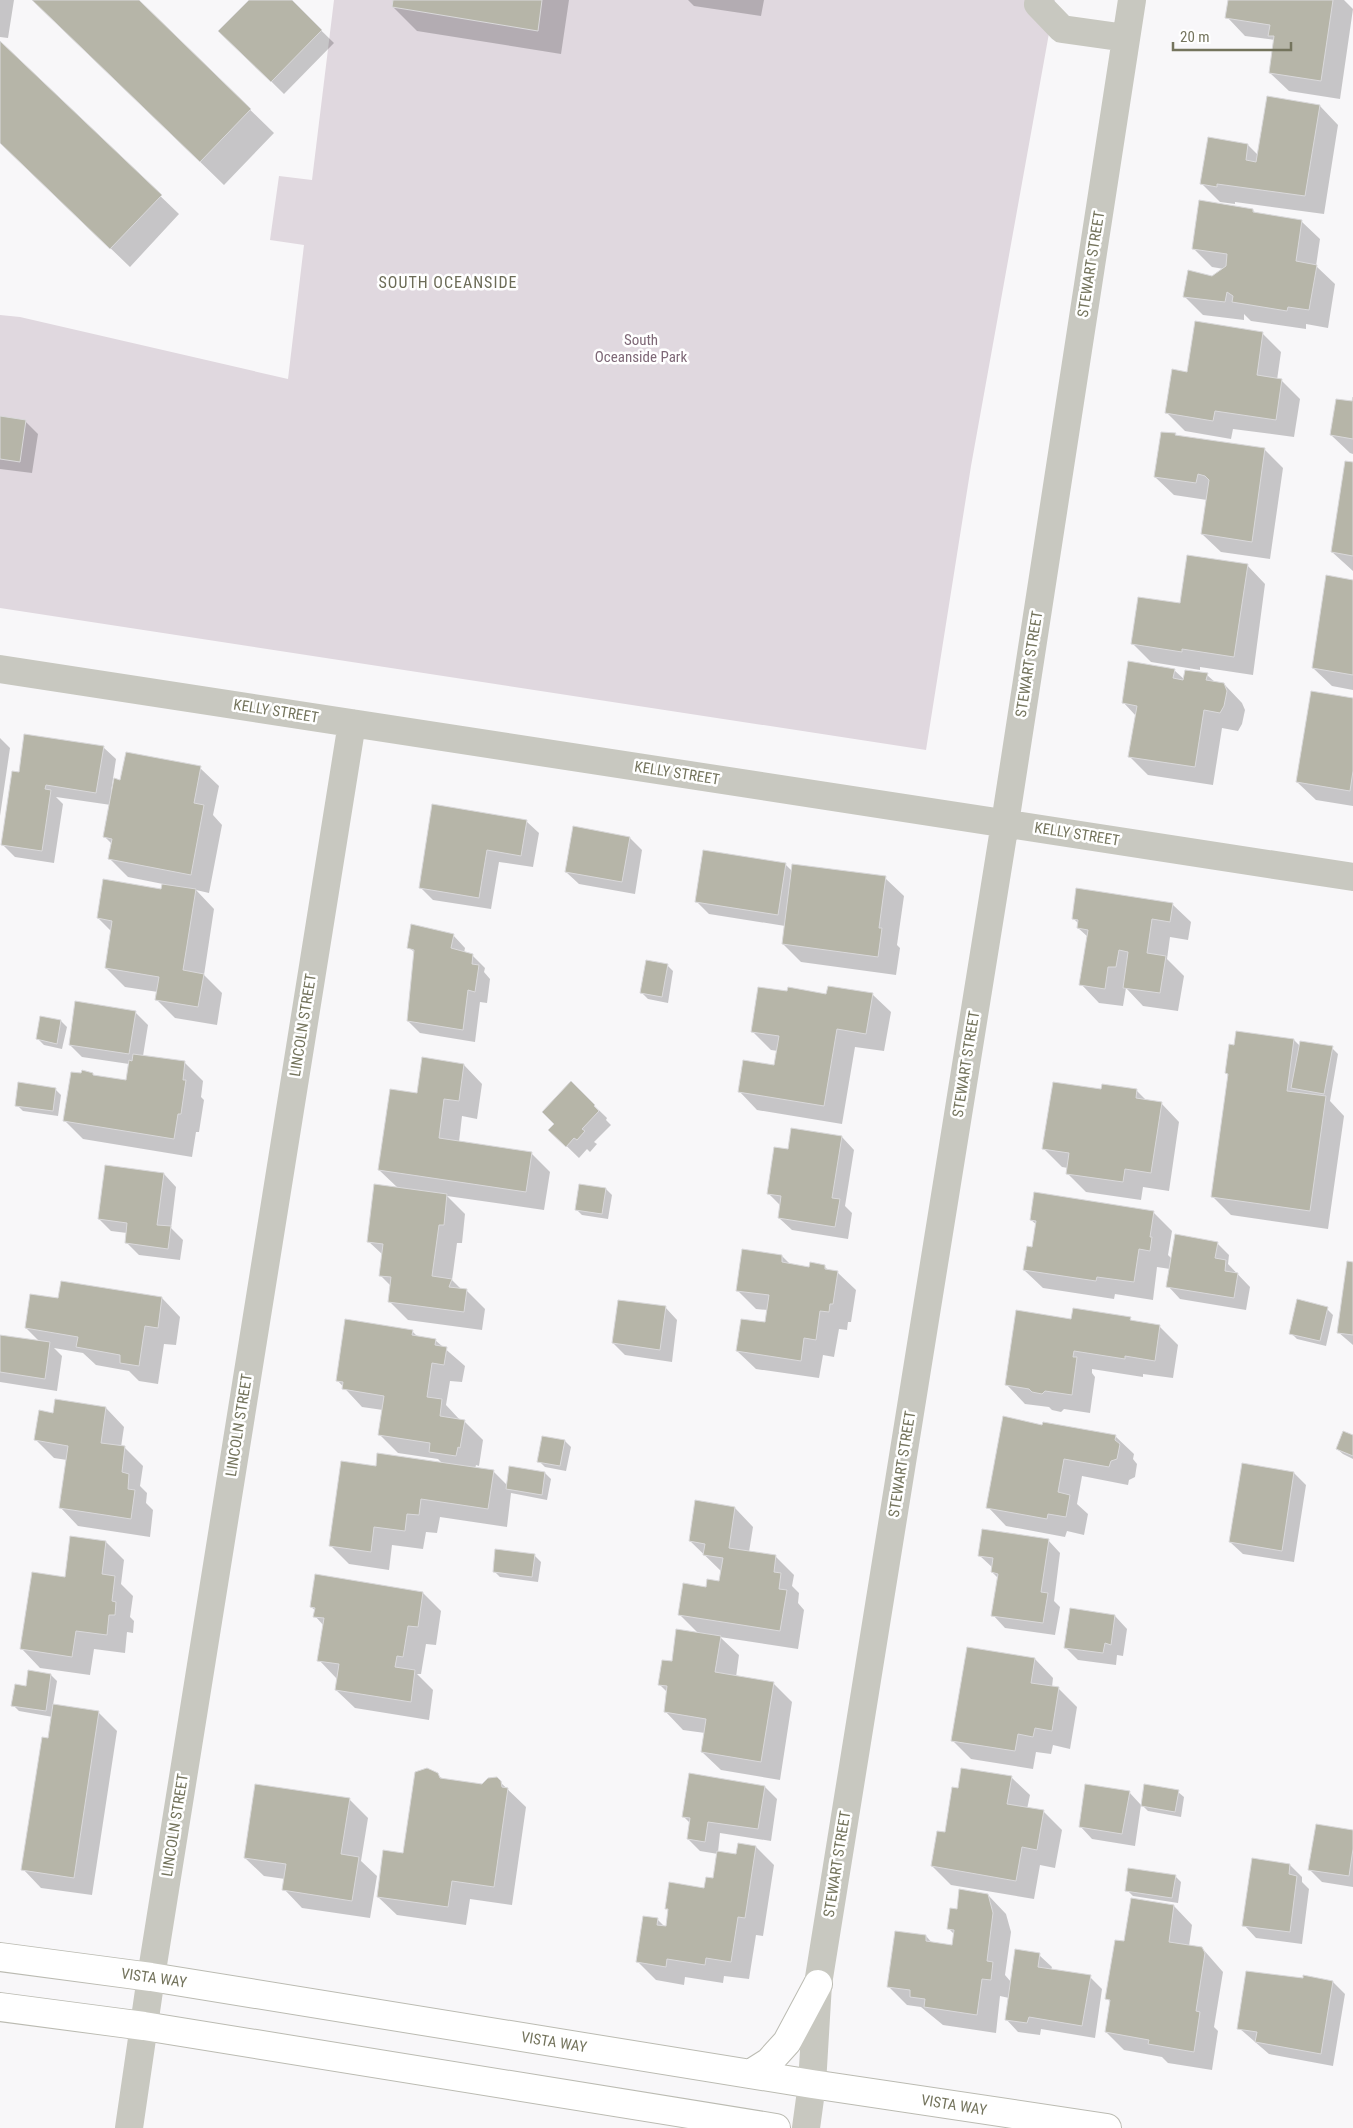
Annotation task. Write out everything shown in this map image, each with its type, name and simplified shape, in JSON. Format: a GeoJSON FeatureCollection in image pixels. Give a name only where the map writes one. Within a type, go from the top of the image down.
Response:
{"type":"FeatureCollection","features":[{"type":"Feature","properties":{"kind":"main road","name":"VISTA WAY"},"geometry":{"type":"LineString","coordinates":[[0,1957],[151,1977],[812,2084],[1108,2128]]}},
{"type":"Feature","properties":{"kind":"main road"},"geometry":{"type":"LineString","coordinates":[[750,2074],[769,2062],[787,2042],[818,1984]]}},
{"type":"Feature","properties":{"kind":"main road"},"geometry":{"type":"LineString","coordinates":[[0,2007],[144,2026],[776,2128]]}},
{"type":"Feature","properties":{"kind":"street"},"geometry":{"type":"LineString","coordinates":[[1038,0],[1038,4],[1062,29],[1126,38]]}},
{"type":"Feature","properties":{"kind":"street","name":"STEWART STREET"},"geometry":{"type":"LineString","coordinates":[[806,2128],[812,2084],[818,1984],[1005,823],[1132,0]]}},
{"type":"Feature","properties":{"kind":"street","name":"KELLY STREET"},"geometry":{"type":"LineString","coordinates":[[0,669],[1353,877]]}},
{"type":"Feature","properties":{"kind":"street","name":"LINCOLN STREET"},"geometry":{"type":"LineString","coordinates":[[129,2128],[151,1977],[352,723]]}},
{"type":"Feature","properties":{"kind":"green space","name":"South Oceanside Park"},"geometry":{"type":"Polygon","coordinates":[[[334,0],[1055,0],[971,466],[926,750],[0,608],[0,315],[20,317],[288,379],[304,245],[270,240],[279,176],[312,180],[334,0]]]}},
{"type":"Feature","properties":{"kind":"building"},"geometry":{"type":"Polygon","coordinates":[[[32,0],[139,0],[251,109],[200,162],[32,0]]]}},
{"type":"Feature","properties":{"kind":"building"},"geometry":{"type":"Polygon","coordinates":[[[249,0],[292,0],[322,30],[271,82],[218,31],[249,0]]]}},
{"type":"Feature","properties":{"kind":"building"},"geometry":{"type":"Polygon","coordinates":[[[393,0],[542,0],[538,31],[392,7],[393,0]]]}},
{"type":"Feature","properties":{"kind":"building"},"geometry":{"type":"Polygon","coordinates":[[[1228,0],[1333,0],[1321,81],[1269,73],[1274,36],[1268,36],[1270,25],[1225,18],[1228,0]]]}},
{"type":"Feature","properties":{"kind":"building"},"geometry":{"type":"Polygon","coordinates":[[[0,41],[162,195],[110,249],[0,143],[0,41]]]}},
{"type":"Feature","properties":{"kind":"building"},"geometry":{"type":"Polygon","coordinates":[[[1267,96],[1320,105],[1305,196],[1217,184],[1217,187],[1200,184],[1208,137],[1248,144],[1246,160],[1256,162],[1267,96]]]}},
{"type":"Feature","properties":{"kind":"building"},"geometry":{"type":"Polygon","coordinates":[[[1199,200],[1302,220],[1296,261],[1317,265],[1309,310],[1288,307],[1287,311],[1232,302],[1233,296],[1227,292],[1225,302],[1183,297],[1188,270],[1212,276],[1226,266],[1227,254],[1192,249],[1199,200]]]}},
{"type":"Feature","properties":{"kind":"building"},"geometry":{"type":"Polygon","coordinates":[[[1195,321],[1263,332],[1257,375],[1282,379],[1276,420],[1215,411],[1213,421],[1165,413],[1172,369],[1187,372],[1195,321]]]}},
{"type":"Feature","properties":{"kind":"building"},"geometry":{"type":"Polygon","coordinates":[[[1353,397],[1353,439],[1330,435],[1336,399],[1352,401],[1353,397]]]}},
{"type":"Feature","properties":{"kind":"building"},"geometry":{"type":"Polygon","coordinates":[[[0,416],[26,420],[20,462],[0,459],[0,416]]]}},
{"type":"Feature","properties":{"kind":"building"},"geometry":{"type":"Polygon","coordinates":[[[1161,432],[1265,448],[1252,542],[1201,534],[1209,480],[1205,476],[1198,474],[1196,483],[1154,477],[1161,432]]]}},
{"type":"Feature","properties":{"kind":"building"},"geometry":{"type":"Polygon","coordinates":[[[1345,461],[1353,462],[1353,556],[1331,552],[1345,461]]]}},
{"type":"Feature","properties":{"kind":"building"},"geometry":{"type":"Polygon","coordinates":[[[1187,555],[1248,564],[1234,657],[1182,649],[1182,652],[1131,644],[1138,597],[1180,603],[1187,555]]]}},
{"type":"Feature","properties":{"kind":"building"},"geometry":{"type":"Polygon","coordinates":[[[1326,575],[1353,580],[1353,675],[1312,668],[1326,575]]]}},
{"type":"Feature","properties":{"kind":"building"},"geometry":{"type":"Polygon","coordinates":[[[1128,661],[1175,669],[1173,678],[1183,680],[1185,670],[1208,673],[1206,680],[1224,683],[1227,691],[1224,706],[1220,713],[1204,710],[1195,767],[1128,757],[1137,706],[1122,703],[1128,661]]]}},
{"type":"Feature","properties":{"kind":"building"},"geometry":{"type":"Polygon","coordinates":[[[1311,691],[1353,698],[1353,771],[1350,791],[1296,782],[1311,691]]]}},
{"type":"Feature","properties":{"kind":"building"},"geometry":{"type":"Polygon","coordinates":[[[24,734],[104,746],[96,793],[46,785],[45,789],[51,790],[42,851],[1,845],[12,771],[19,772],[24,734]]]}},
{"type":"Feature","properties":{"kind":"building"},"geometry":{"type":"Polygon","coordinates":[[[126,752],[201,766],[194,803],[204,805],[191,875],[108,859],[112,839],[103,837],[114,778],[120,780],[126,752]]]}},
{"type":"Feature","properties":{"kind":"building"},"geometry":{"type":"Polygon","coordinates":[[[432,804],[527,820],[521,856],[487,850],[479,898],[419,888],[432,804]]]}},
{"type":"Feature","properties":{"kind":"building"},"geometry":{"type":"Polygon","coordinates":[[[573,826],[630,837],[622,882],[565,872],[573,826]]]}},
{"type":"Feature","properties":{"kind":"building"},"geometry":{"type":"Polygon","coordinates":[[[703,850],[786,863],[778,915],[695,902],[703,850]]]}},
{"type":"Feature","properties":{"kind":"building"},"geometry":{"type":"Polygon","coordinates":[[[792,864],[886,876],[879,928],[882,928],[878,957],[782,944],[792,864]]]}},
{"type":"Feature","properties":{"kind":"building"},"geometry":{"type":"Polygon","coordinates":[[[103,879],[161,889],[162,884],[196,889],[183,970],[204,974],[198,1007],[155,1000],[159,977],[105,968],[112,921],[97,918],[103,879]]]}},
{"type":"Feature","properties":{"kind":"building"},"geometry":{"type":"Polygon","coordinates":[[[1076,888],[1173,903],[1170,922],[1152,919],[1147,953],[1166,956],[1160,993],[1123,988],[1128,952],[1119,950],[1116,967],[1108,967],[1105,989],[1079,985],[1088,930],[1077,928],[1078,920],[1072,919],[1076,888]]]}},
{"type":"Feature","properties":{"kind":"building"},"geometry":{"type":"Polygon","coordinates":[[[411,924],[454,934],[451,948],[473,954],[472,964],[479,965],[475,992],[468,990],[463,1030],[407,1021],[414,950],[407,948],[411,924]]]}},
{"type":"Feature","properties":{"kind":"building"},"geometry":{"type":"Polygon","coordinates":[[[646,960],[668,964],[662,997],[640,993],[646,960]]]}},
{"type":"Feature","properties":{"kind":"building"},"geometry":{"type":"Polygon","coordinates":[[[828,986],[873,993],[866,1034],[837,1029],[824,1106],[738,1092],[743,1060],[774,1065],[779,1036],[751,1032],[758,987],[787,991],[788,987],[826,994],[828,986]]]}},
{"type":"Feature","properties":{"kind":"building"},"geometry":{"type":"Polygon","coordinates":[[[75,1001],[136,1011],[129,1054],[69,1045],[75,1001]]]}},
{"type":"Feature","properties":{"kind":"building"},"geometry":{"type":"Polygon","coordinates":[[[40,1016],[61,1020],[57,1044],[36,1039],[40,1016]]]}},
{"type":"Feature","properties":{"kind":"building"},"geometry":{"type":"Polygon","coordinates":[[[1236,1031],[1294,1039],[1287,1091],[1326,1096],[1310,1211],[1211,1197],[1228,1074],[1225,1073],[1229,1044],[1234,1045],[1236,1031]]]}},
{"type":"Feature","properties":{"kind":"building"},"geometry":{"type":"Polygon","coordinates":[[[1300,1041],[1333,1046],[1324,1094],[1291,1088],[1300,1041]]]}},
{"type":"Feature","properties":{"kind":"building"},"geometry":{"type":"Polygon","coordinates":[[[133,1054],[185,1061],[183,1080],[186,1080],[181,1114],[178,1114],[174,1139],[63,1121],[71,1072],[81,1073],[82,1070],[93,1073],[93,1075],[126,1080],[129,1060],[132,1061],[133,1054]]]}},
{"type":"Feature","properties":{"kind":"building"},"geometry":{"type":"Polygon","coordinates":[[[422,1057],[464,1064],[459,1101],[444,1099],[439,1138],[532,1152],[526,1192],[378,1170],[390,1089],[417,1093],[422,1057]]]}},
{"type":"Feature","properties":{"kind":"building"},"geometry":{"type":"Polygon","coordinates":[[[571,1081],[599,1111],[582,1129],[585,1131],[577,1140],[574,1138],[566,1147],[548,1130],[554,1124],[542,1112],[571,1081]]]}},
{"type":"Feature","properties":{"kind":"building"},"geometry":{"type":"Polygon","coordinates":[[[18,1082],[56,1088],[53,1111],[15,1106],[18,1082]]]}},
{"type":"Feature","properties":{"kind":"building"},"geometry":{"type":"Polygon","coordinates":[[[1053,1082],[1101,1089],[1102,1084],[1137,1089],[1136,1098],[1162,1102],[1151,1173],[1125,1169],[1123,1182],[1066,1174],[1069,1153],[1042,1149],[1053,1082]]]}},
{"type":"Feature","properties":{"kind":"building"},"geometry":{"type":"Polygon","coordinates":[[[791,1128],[842,1136],[832,1198],[840,1199],[835,1227],[778,1218],[781,1196],[767,1194],[774,1147],[788,1149],[791,1128]]]}},
{"type":"Feature","properties":{"kind":"building"},"geometry":{"type":"Polygon","coordinates":[[[105,1165],[164,1173],[157,1225],[171,1226],[168,1249],[125,1243],[127,1223],[98,1219],[105,1165]]]}},
{"type":"Feature","properties":{"kind":"building"},"geometry":{"type":"Polygon","coordinates":[[[374,1184],[447,1194],[444,1225],[439,1225],[432,1276],[452,1279],[449,1287],[467,1289],[464,1312],[388,1302],[391,1277],[379,1276],[383,1244],[367,1242],[374,1184]]]}},
{"type":"Feature","properties":{"kind":"building"},"geometry":{"type":"Polygon","coordinates":[[[579,1184],[606,1188],[602,1214],[575,1210],[579,1184]]]}},
{"type":"Feature","properties":{"kind":"building"},"geometry":{"type":"Polygon","coordinates":[[[1034,1192],[1154,1211],[1150,1251],[1139,1249],[1134,1282],[1097,1277],[1096,1281],[1023,1270],[1027,1246],[1032,1247],[1036,1221],[1030,1220],[1034,1192]]]}},
{"type":"Feature","properties":{"kind":"building"},"geometry":{"type":"Polygon","coordinates":[[[1175,1234],[1218,1242],[1215,1258],[1226,1260],[1225,1271],[1238,1273],[1234,1298],[1166,1287],[1175,1234]]]}},
{"type":"Feature","properties":{"kind":"building"},"geometry":{"type":"Polygon","coordinates":[[[742,1249],[782,1255],[782,1262],[809,1267],[810,1262],[825,1265],[825,1269],[838,1271],[833,1304],[830,1304],[829,1312],[820,1311],[816,1340],[804,1338],[801,1361],[736,1351],[741,1319],[765,1322],[769,1295],[736,1291],[742,1249]]]}},
{"type":"Feature","properties":{"kind":"building"},"geometry":{"type":"Polygon","coordinates":[[[1347,1261],[1353,1262],[1353,1335],[1337,1333],[1347,1261]]]}},
{"type":"Feature","properties":{"kind":"building"},"geometry":{"type":"Polygon","coordinates":[[[61,1281],[162,1297],[158,1328],[145,1326],[139,1366],[120,1363],[120,1355],[76,1347],[78,1337],[25,1328],[30,1294],[58,1298],[61,1281]]]}},
{"type":"Feature","properties":{"kind":"building"},"geometry":{"type":"Polygon","coordinates":[[[1297,1299],[1328,1307],[1320,1341],[1289,1334],[1297,1299]]]}},
{"type":"Feature","properties":{"kind":"building"},"geometry":{"type":"Polygon","coordinates":[[[618,1300],[666,1306],[660,1350],[612,1343],[618,1300]]]}},
{"type":"Feature","properties":{"kind":"building"},"geometry":{"type":"Polygon","coordinates":[[[1073,1308],[1131,1317],[1130,1320],[1160,1325],[1155,1361],[1125,1356],[1125,1359],[1074,1351],[1073,1357],[1077,1357],[1072,1395],[1045,1391],[1042,1394],[1032,1392],[1029,1389],[1005,1385],[1016,1310],[1071,1319],[1073,1308]]]}},
{"type":"Feature","properties":{"kind":"building"},"geometry":{"type":"Polygon","coordinates":[[[345,1319],[413,1330],[412,1335],[436,1339],[435,1345],[447,1347],[444,1365],[432,1363],[427,1397],[442,1399],[440,1416],[465,1420],[460,1448],[458,1447],[456,1456],[429,1452],[430,1443],[378,1435],[384,1396],[342,1389],[343,1382],[336,1381],[345,1319]]]}},
{"type":"Feature","properties":{"kind":"building"},"geometry":{"type":"Polygon","coordinates":[[[0,1335],[50,1342],[45,1379],[0,1372],[0,1335]]]}},
{"type":"Feature","properties":{"kind":"building"},"geometry":{"type":"Polygon","coordinates":[[[55,1399],[106,1407],[101,1443],[125,1446],[122,1472],[129,1474],[128,1489],[135,1490],[131,1519],[59,1508],[68,1446],[34,1440],[39,1410],[53,1413],[55,1399]]]}},
{"type":"Feature","properties":{"kind":"building"},"geometry":{"type":"Polygon","coordinates":[[[1003,1416],[1042,1425],[1043,1422],[1116,1435],[1115,1440],[1120,1444],[1117,1459],[1111,1461],[1109,1467],[1064,1459],[1058,1492],[1070,1495],[1066,1517],[1048,1514],[1047,1519],[986,1508],[1003,1416]]]}},
{"type":"Feature","properties":{"kind":"building"},"geometry":{"type":"Polygon","coordinates":[[[1343,1431],[1353,1435],[1353,1456],[1336,1449],[1343,1431]]]}},
{"type":"Feature","properties":{"kind":"building"},"geometry":{"type":"Polygon","coordinates":[[[542,1436],[565,1440],[560,1466],[537,1462],[542,1436]]]}},
{"type":"Feature","properties":{"kind":"building"},"geometry":{"type":"Polygon","coordinates":[[[377,1453],[494,1470],[488,1509],[421,1499],[419,1515],[407,1514],[405,1531],[374,1527],[371,1552],[329,1546],[341,1461],[376,1466],[377,1453]]]}},
{"type":"Feature","properties":{"kind":"building"},"geometry":{"type":"Polygon","coordinates":[[[1242,1463],[1294,1472],[1282,1551],[1229,1542],[1242,1463]]]}},
{"type":"Feature","properties":{"kind":"building"},"geometry":{"type":"Polygon","coordinates":[[[509,1466],[545,1472],[542,1495],[506,1489],[509,1466]]]}},
{"type":"Feature","properties":{"kind":"building"},"geometry":{"type":"Polygon","coordinates":[[[695,1500],[735,1507],[729,1548],[776,1555],[774,1572],[781,1573],[779,1589],[787,1590],[780,1631],[678,1615],[683,1583],[706,1587],[707,1579],[719,1581],[723,1558],[703,1555],[705,1544],[689,1541],[695,1500]]]}},
{"type":"Feature","properties":{"kind":"building"},"geometry":{"type":"Polygon","coordinates":[[[982,1529],[1049,1539],[1041,1592],[1048,1593],[1043,1623],[991,1616],[998,1574],[991,1572],[993,1558],[978,1556],[982,1529]]]}},
{"type":"Feature","properties":{"kind":"building"},"geometry":{"type":"Polygon","coordinates":[[[70,1536],[106,1541],[102,1574],[115,1576],[112,1601],[116,1602],[115,1615],[109,1615],[107,1635],[76,1631],[72,1657],[20,1649],[32,1572],[65,1577],[70,1536]]]}},
{"type":"Feature","properties":{"kind":"building"},"geometry":{"type":"Polygon","coordinates":[[[495,1549],[535,1554],[532,1577],[493,1572],[495,1549]]]}},
{"type":"Feature","properties":{"kind":"building"},"geometry":{"type":"Polygon","coordinates":[[[315,1574],[423,1592],[418,1627],[408,1626],[403,1657],[397,1656],[395,1667],[415,1670],[411,1702],[335,1690],[339,1664],[317,1661],[324,1618],[313,1617],[315,1608],[310,1607],[315,1574]]]}},
{"type":"Feature","properties":{"kind":"building"},"geometry":{"type":"Polygon","coordinates":[[[1070,1608],[1115,1615],[1111,1645],[1105,1643],[1103,1653],[1064,1648],[1070,1608]]]}},
{"type":"Feature","properties":{"kind":"building"},"geometry":{"type":"Polygon","coordinates":[[[676,1629],[721,1636],[715,1672],[774,1682],[761,1762],[701,1752],[706,1719],[664,1712],[667,1686],[658,1685],[662,1660],[672,1661],[676,1629]]]}},
{"type":"Feature","properties":{"kind":"building"},"geometry":{"type":"Polygon","coordinates":[[[967,1647],[1035,1658],[1031,1683],[1059,1687],[1052,1731],[1035,1728],[1033,1737],[1018,1734],[1015,1751],[951,1741],[967,1647]]]}},
{"type":"Feature","properties":{"kind":"building"},"geometry":{"type":"Polygon","coordinates":[[[28,1670],[51,1674],[46,1711],[11,1706],[15,1684],[26,1686],[28,1670]]]}},
{"type":"Feature","properties":{"kind":"building"},"geometry":{"type":"Polygon","coordinates":[[[53,1704],[99,1711],[74,1878],[21,1870],[42,1737],[48,1738],[53,1704]]]}},
{"type":"Feature","properties":{"kind":"building"},"geometry":{"type":"Polygon","coordinates":[[[427,1768],[438,1773],[440,1778],[482,1784],[488,1778],[497,1777],[501,1781],[502,1787],[508,1788],[494,1887],[452,1881],[448,1907],[377,1897],[383,1850],[403,1853],[415,1772],[427,1768]]]}},
{"type":"Feature","properties":{"kind":"building"},"geometry":{"type":"Polygon","coordinates":[[[961,1768],[1012,1776],[1007,1804],[1044,1810],[1037,1850],[1022,1847],[1016,1881],[931,1866],[937,1831],[945,1832],[952,1787],[958,1788],[961,1768]]]}},
{"type":"Feature","properties":{"kind":"building"},"geometry":{"type":"Polygon","coordinates":[[[689,1773],[765,1786],[758,1829],[708,1822],[705,1842],[687,1839],[690,1818],[682,1817],[689,1773]]]}},
{"type":"Feature","properties":{"kind":"building"},"geometry":{"type":"Polygon","coordinates":[[[255,1784],[350,1798],[341,1854],[359,1857],[352,1901],[282,1890],[286,1864],[244,1858],[255,1784]]]}},
{"type":"Feature","properties":{"kind":"building"},"geometry":{"type":"Polygon","coordinates":[[[1085,1784],[1130,1791],[1122,1834],[1079,1827],[1085,1784]]]}},
{"type":"Feature","properties":{"kind":"building"},"geometry":{"type":"Polygon","coordinates":[[[1144,1784],[1179,1790],[1175,1812],[1141,1806],[1144,1784]]]}},
{"type":"Feature","properties":{"kind":"building"},"geometry":{"type":"Polygon","coordinates":[[[1316,1824],[1353,1830],[1353,1849],[1349,1876],[1308,1870],[1316,1824]]]}},
{"type":"Feature","properties":{"kind":"building"},"geometry":{"type":"Polygon","coordinates":[[[738,1843],[756,1846],[745,1918],[738,1917],[731,1962],[706,1958],[705,1965],[667,1959],[666,1967],[636,1962],[643,1916],[658,1918],[657,1925],[666,1926],[668,1909],[665,1909],[669,1882],[704,1888],[706,1877],[713,1878],[717,1851],[736,1854],[738,1843]]]}},
{"type":"Feature","properties":{"kind":"building"},"geometry":{"type":"Polygon","coordinates":[[[1252,1858],[1290,1864],[1289,1874],[1297,1876],[1290,1932],[1242,1926],[1252,1858]]]}},
{"type":"Feature","properties":{"kind":"building"},"geometry":{"type":"Polygon","coordinates":[[[1128,1868],[1176,1875],[1172,1898],[1125,1891],[1128,1868]]]}},
{"type":"Feature","properties":{"kind":"building"},"geometry":{"type":"Polygon","coordinates":[[[959,1889],[988,1894],[993,1913],[987,1961],[993,1962],[991,1980],[982,1979],[977,2015],[924,2007],[925,1999],[910,1997],[910,1990],[887,1987],[895,1931],[926,1935],[926,1941],[952,1945],[954,1930],[947,1929],[950,1908],[957,1909],[959,1889]]]}},
{"type":"Feature","properties":{"kind":"building"},"geometry":{"type":"Polygon","coordinates":[[[1131,1898],[1174,1905],[1169,1942],[1202,1947],[1205,1953],[1196,2011],[1200,2012],[1194,2052],[1148,2044],[1149,2040],[1105,2032],[1110,2000],[1105,1999],[1115,1940],[1124,1941],[1131,1898]]]}},
{"type":"Feature","properties":{"kind":"building"},"geometry":{"type":"Polygon","coordinates":[[[1015,1949],[1040,1953],[1038,1967],[1091,1975],[1082,2026],[1029,2017],[1027,2023],[1005,2020],[1015,1949]]]}},
{"type":"Feature","properties":{"kind":"building"},"geometry":{"type":"Polygon","coordinates":[[[1246,1971],[1303,1978],[1303,1975],[1333,1981],[1321,2054],[1255,2042],[1257,2032],[1237,2029],[1246,1971]]]}},
{"type":"Feature","properties":{"kind":"district","name":"SOUTH OCEANSIDE"},"geometry":{"type":"Point","coordinates":[448,282]}}]}
